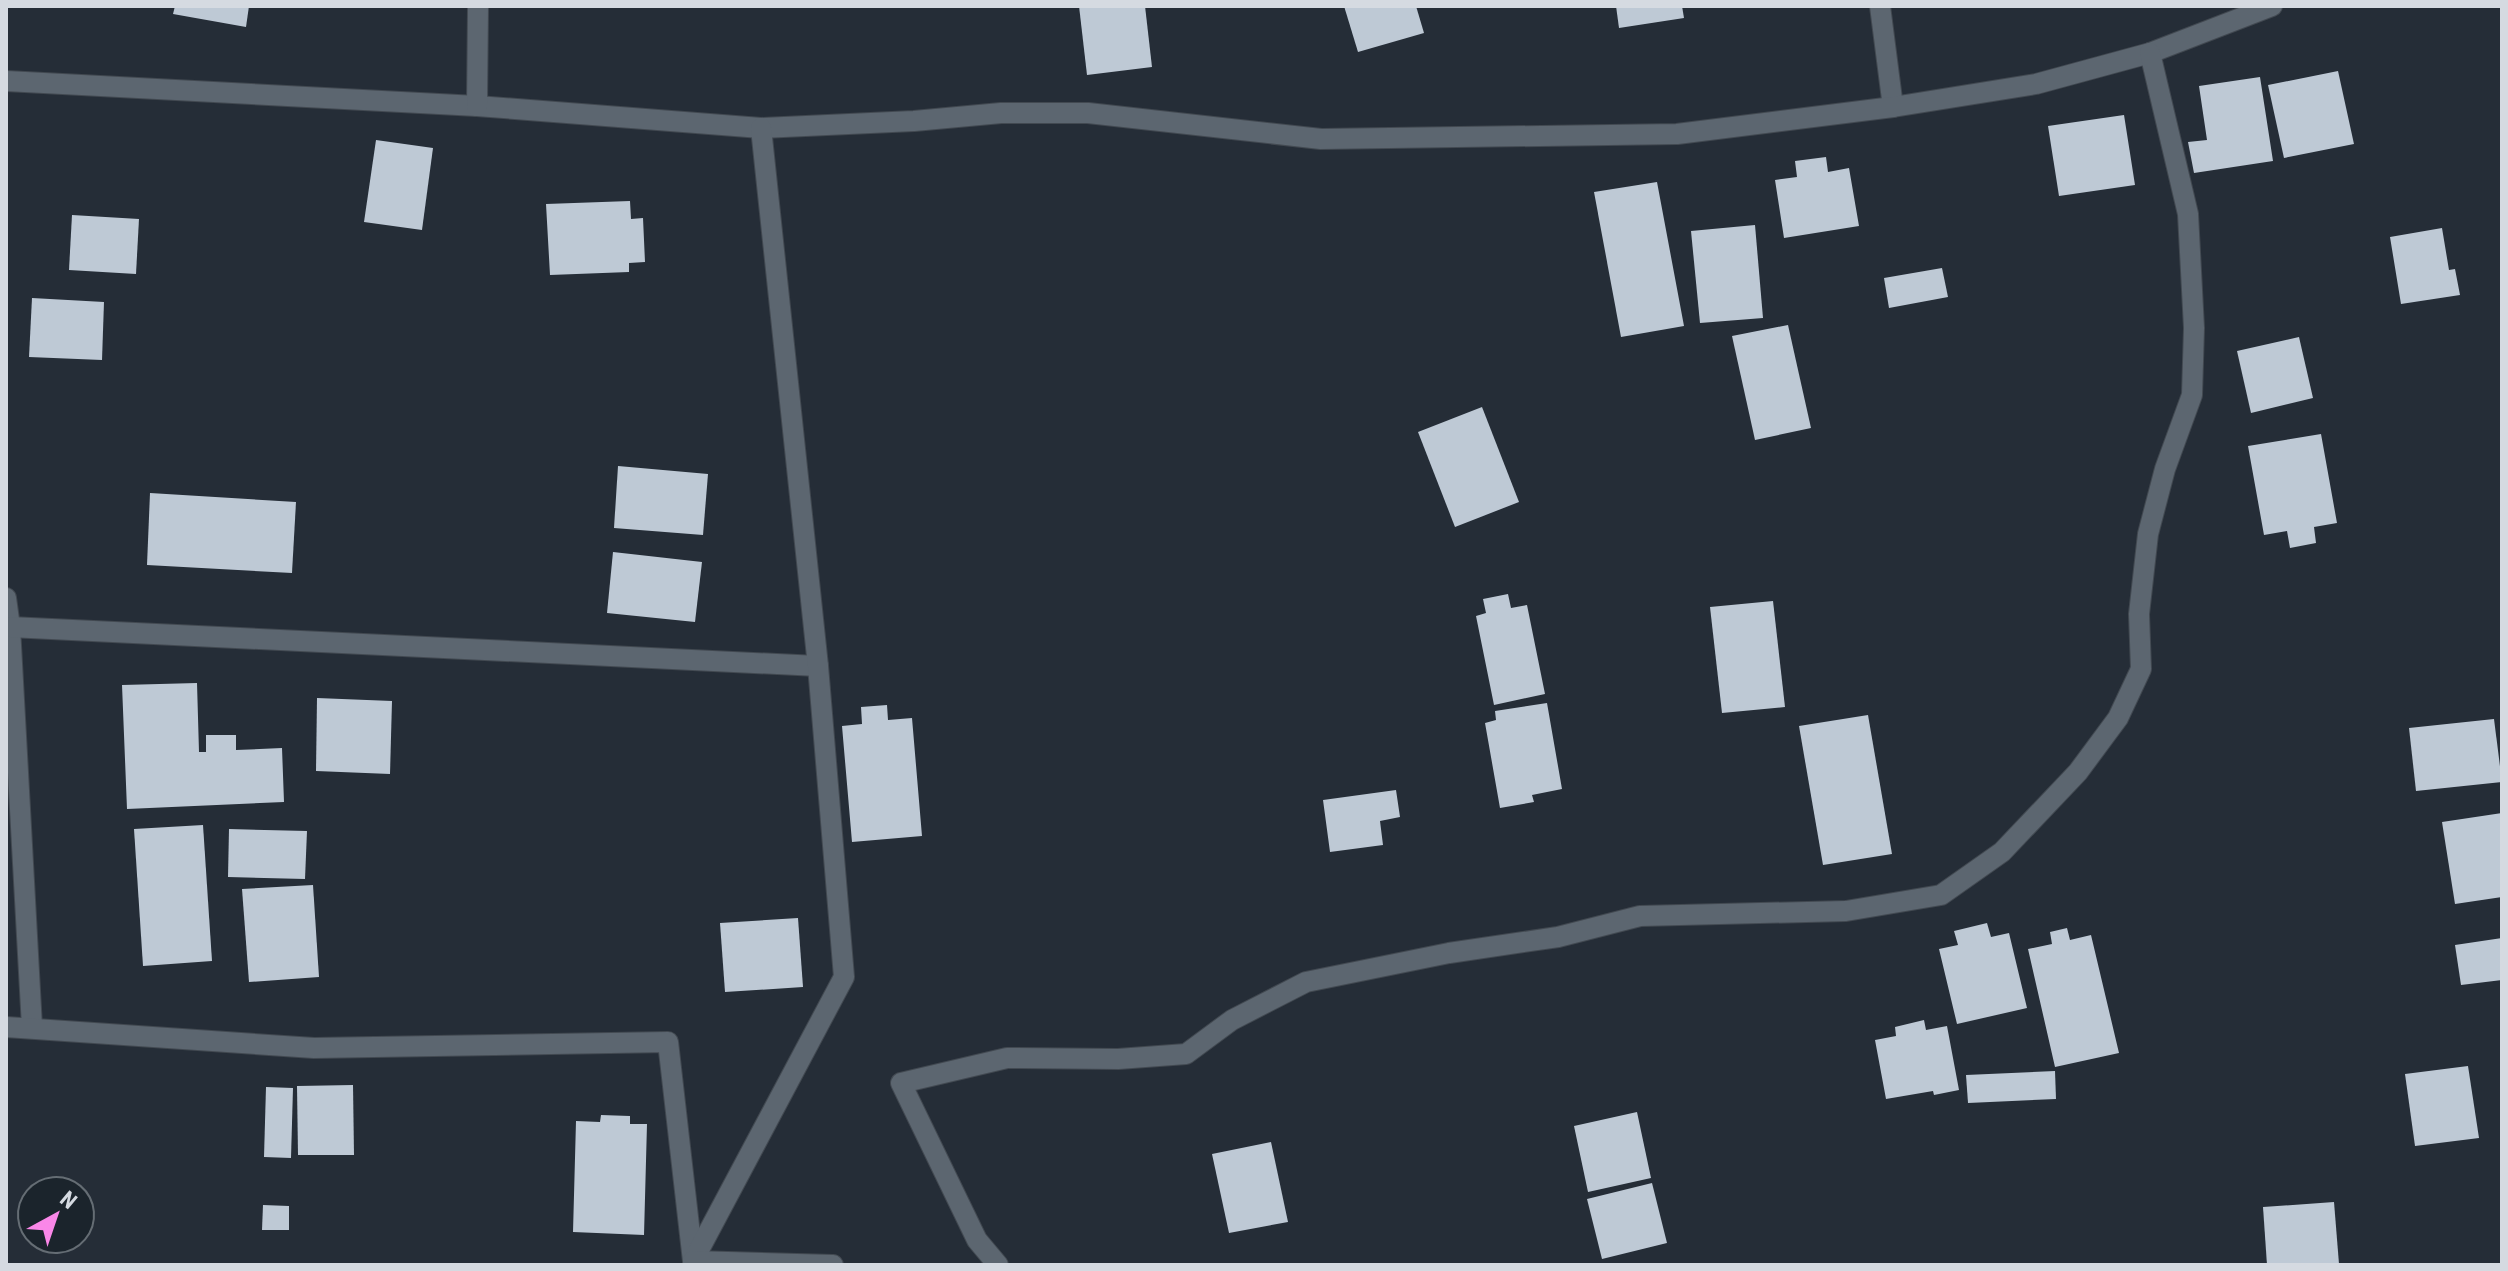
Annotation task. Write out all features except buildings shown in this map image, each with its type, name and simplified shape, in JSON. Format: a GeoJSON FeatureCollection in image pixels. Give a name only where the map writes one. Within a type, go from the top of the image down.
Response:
{"type":"FeatureCollection","features":[{"type":"Feature","properties":{"kind":"street"},"geometry":{"type":"LineString","coordinates":[[477,106],[478,6]]}},
{"type":"Feature","properties":{"kind":"street"},"geometry":{"type":"LineString","coordinates":[[1880,6],[1893,107]]}},
{"type":"Feature","properties":{"kind":"street"},"geometry":{"type":"LineString","coordinates":[[6,81],[477,106],[761,128],[914,121],[1001,113],[1073,113],[1321,139],[1677,134],[1893,107],[2036,84],[2150,53],[2272,6]]}},
{"type":"Feature","properties":{"kind":"street"},"geometry":{"type":"LineString","coordinates":[[998,1265],[977,1240],[901,1083],[1007,1058],[1118,1059],[1186,1054],[1232,1020],[1306,982],[1449,953],[1558,937],[1640,916],[1846,911],[1941,895],[2002,852],[2067,784],[2118,718],[2141,669],[2139,614],[2148,534],[2165,469],[2192,395],[2194,328],[2188,214],[2150,53]]}},
{"type":"Feature","properties":{"kind":"street"},"geometry":{"type":"LineString","coordinates":[[694,1263],[844,977],[818,666],[761,128]]}},
{"type":"Feature","properties":{"kind":"street"},"geometry":{"type":"LineString","coordinates":[[6,598],[32,1027]]}},
{"type":"Feature","properties":{"kind":"street"},"geometry":{"type":"LineString","coordinates":[[10,627],[818,666]]}},
{"type":"Feature","properties":{"kind":"street"},"geometry":{"type":"LineString","coordinates":[[6,1027],[314,1048],[668,1042],[694,1263]]}},
{"type":"Feature","properties":{"kind":"street"},"geometry":{"type":"LineString","coordinates":[[694,1263],[833,1265]]}}]}
